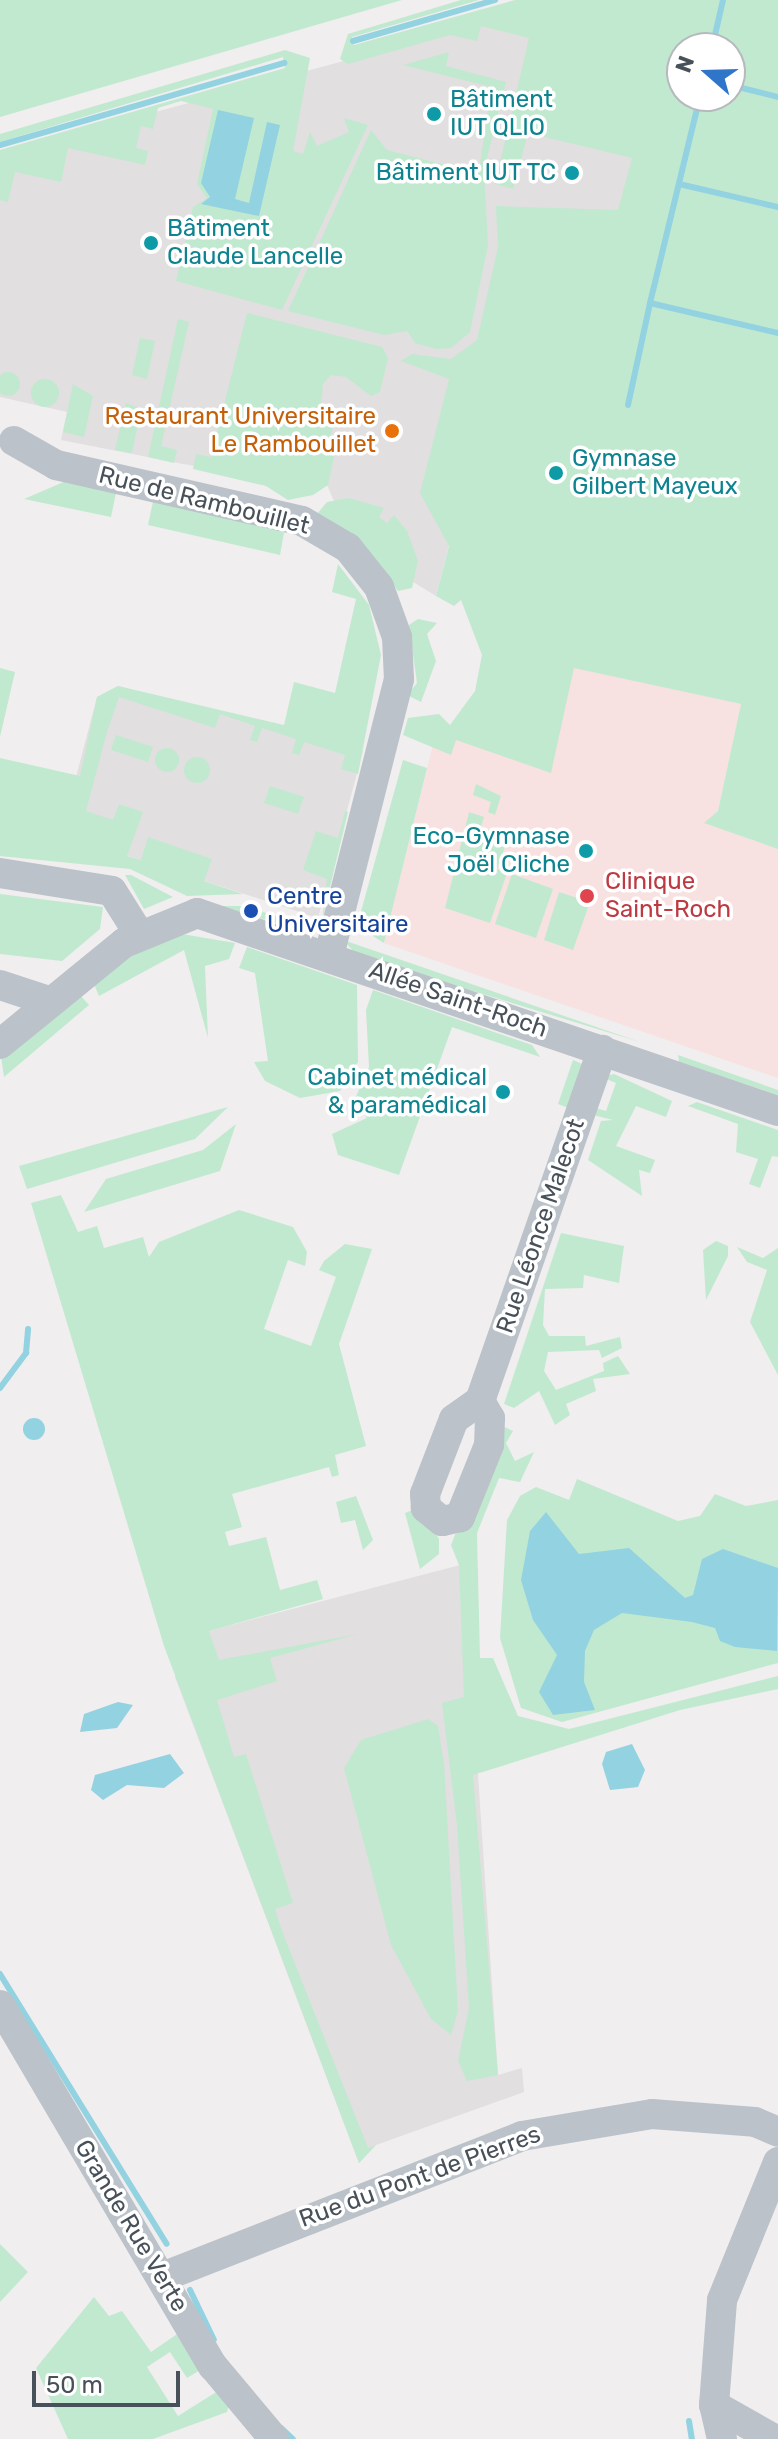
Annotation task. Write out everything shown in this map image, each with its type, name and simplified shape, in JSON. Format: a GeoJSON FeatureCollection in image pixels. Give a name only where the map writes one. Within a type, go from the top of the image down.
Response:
{"type":"FeatureCollection","features":[{"type":"Feature","properties":{"kind":"street","name":"Rue de Rambouillet"},"geometry":{"type":"LineString","coordinates":[[14,441],[56,465],[302,521],[348,548],[379,587],[397,637],[399,679],[329,955]]}},
{"type":"Feature","properties":{"kind":"street"},"geometry":{"type":"LineString","coordinates":[[0,873],[112,891],[139,934]]}},
{"type":"Feature","properties":{"kind":"street","name":"Allée Saint-Roch"},"geometry":{"type":"LineString","coordinates":[[0,1044],[46,1000],[139,934],[197,913],[329,955],[778,1111]]}},
{"type":"Feature","properties":{"kind":"street"},"geometry":{"type":"LineString","coordinates":[[0,985],[46,1000]]}},
{"type":"Feature","properties":{"kind":"street","name":"Rue Léonce Malecot"},"geometry":{"type":"LineString","coordinates":[[480,1401],[602,1050]]}},
{"type":"Feature","properties":{"kind":"street","name":"Grande Rue Verte"},"geometry":{"type":"LineString","coordinates":[[0,2005],[165,2276],[217,2372],[274,2439]]}},
{"type":"Feature","properties":{"kind":"street","name":"Rue du Pont de Pierres"},"geometry":{"type":"LineString","coordinates":[[165,2276],[522,2136],[652,2114],[755,2122],[778,2132]]}},
{"type":"Feature","properties":{"kind":"street"},"geometry":{"type":"LineString","coordinates":[[722,2439],[714,2405],[722,2300],[778,2162]]}},
{"type":"Feature","properties":{"kind":"street"},"geometry":{"type":"LineString","coordinates":[[714,2405],[774,2439]]}},
{"type":"Feature","properties":{"kind":"shaded area"},"geometry":{"type":"Polygon","coordinates":[[[569,0],[666,41],[666,112],[669,112],[607,419],[488,391],[436,596],[405,577],[337,508],[327,485],[300,487],[61,440],[67,412],[0,397],[0,154],[569,0]]]}},
{"type":"Feature","properties":{"kind":"shaded area","name":"Clinique Saint-Roch"},"geometry":{"type":"Polygon","coordinates":[[[574,667],[741,704],[718,811],[705,823],[778,849],[778,1078],[384,943],[437,728],[551,769],[574,667]]]}},
{"type":"Feature","properties":{"kind":"shaded area"},"geometry":{"type":"Polygon","coordinates":[[[118,686],[363,751],[318,918],[61,834],[97,697],[118,686]]]}},
{"type":"Feature","properties":{"kind":"shaded area"},"geometry":{"type":"Polygon","coordinates":[[[464,1564],[498,2075],[522,2068],[524,2092],[376,2145],[359,2163],[175,1677],[208,1631],[464,1564]]]}},
{"type":"Feature","properties":{"kind":"green space"},"geometry":{"type":"Polygon","coordinates":[[[0,0],[402,0],[0,117],[0,0]]]}},
{"type":"Feature","properties":{"kind":"green space"},"geometry":{"type":"Polygon","coordinates":[[[461,0],[479,0],[352,37],[354,45],[515,0],[778,0],[778,849],[704,823],[718,811],[741,704],[574,668],[551,773],[456,740],[451,755],[403,735],[408,718],[439,714],[450,725],[475,691],[482,655],[461,600],[454,606],[436,596],[449,546],[420,493],[449,379],[401,361],[412,354],[451,359],[477,340],[498,247],[496,206],[618,210],[632,158],[528,133],[513,189],[495,184],[529,38],[481,26],[477,41],[450,35],[348,64],[340,59],[348,34],[461,0]]]}},
{"type":"Feature","properties":{"kind":"green space"},"geometry":{"type":"Polygon","coordinates":[[[285,50],[310,58],[293,151],[303,154],[310,132],[317,146],[349,132],[344,118],[368,125],[282,310],[176,281],[193,207],[207,198],[197,184],[213,109],[181,101],[158,108],[153,129],[141,126],[136,148],[148,151],[145,165],[68,148],[61,182],[15,172],[8,202],[0,200],[0,150],[285,68],[283,57],[0,142],[0,134],[285,50]]]}},
{"type":"Feature","properties":{"kind":"green space"},"geometry":{"type":"Polygon","coordinates":[[[449,52],[446,66],[506,82],[484,170],[488,245],[470,332],[451,348],[436,349],[415,343],[407,331],[384,335],[288,311],[371,130],[387,150],[469,171],[480,164],[491,87],[403,65],[449,52]]]}},
{"type":"Feature","properties":{"kind":"green space"},"geometry":{"type":"Polygon","coordinates":[[[247,313],[382,347],[388,358],[380,392],[371,396],[346,377],[331,375],[323,384],[321,404],[336,415],[331,435],[338,438],[328,485],[313,495],[288,500],[266,486],[193,469],[196,454],[211,457],[247,313]]]}},
{"type":"Feature","properties":{"kind":"green space"},"geometry":{"type":"Polygon","coordinates":[[[178,319],[189,322],[161,446],[177,450],[174,463],[148,457],[178,319]]]}},
{"type":"Feature","properties":{"kind":"green space"},"geometry":{"type":"Polygon","coordinates":[[[140,338],[155,341],[147,379],[132,375],[140,338]]]}},
{"type":"Feature","properties":{"kind":"green space"},"geometry":{"type":"Polygon","coordinates":[[[8,372],[17,375],[20,384],[17,393],[8,396],[-1,393],[-4,384],[-1,375],[8,372]]]}},
{"type":"Feature","properties":{"kind":"green space"},"geometry":{"type":"Polygon","coordinates":[[[45,379],[55,383],[59,393],[55,403],[45,407],[35,403],[31,393],[35,383],[45,379]]]}},
{"type":"Feature","properties":{"kind":"green space"},"geometry":{"type":"Polygon","coordinates":[[[73,384],[93,396],[84,437],[63,432],[73,384]]]}},
{"type":"Feature","properties":{"kind":"green space"},"geometry":{"type":"Polygon","coordinates":[[[126,403],[141,409],[132,453],[115,450],[126,403]]]}},
{"type":"Feature","properties":{"kind":"green space"},"geometry":{"type":"Polygon","coordinates":[[[73,478],[117,488],[111,517],[24,499],[73,478]]]}},
{"type":"Feature","properties":{"kind":"green space"},"geometry":{"type":"Polygon","coordinates":[[[154,497],[285,527],[280,555],[148,525],[154,497]]]}},
{"type":"Feature","properties":{"kind":"green space"},"geometry":{"type":"Polygon","coordinates":[[[349,498],[384,508],[379,517],[387,523],[394,515],[407,531],[418,561],[412,588],[398,591],[358,538],[317,514],[327,502],[349,498]]]}},
{"type":"Feature","properties":{"kind":"green space"},"geometry":{"type":"Polygon","coordinates":[[[338,564],[369,605],[381,655],[358,774],[341,769],[345,755],[304,742],[299,755],[292,753],[296,739],[262,728],[257,742],[250,740],[255,726],[220,714],[215,728],[119,697],[107,732],[86,811],[113,820],[119,804],[143,812],[127,856],[141,860],[148,837],[212,859],[204,881],[243,894],[187,896],[130,869],[0,856],[0,758],[80,776],[97,697],[118,686],[284,725],[294,682],[335,693],[356,599],[332,592],[338,564]]]}},
{"type":"Feature","properties":{"kind":"green space"},"geometry":{"type":"Polygon","coordinates":[[[418,619],[437,623],[427,634],[436,661],[421,702],[407,695],[417,683],[409,625],[418,619]]]}},
{"type":"Feature","properties":{"kind":"green space"},"geometry":{"type":"Polygon","coordinates":[[[0,668],[15,672],[0,737],[0,668]]]}},
{"type":"Feature","properties":{"kind":"green space"},"geometry":{"type":"Polygon","coordinates":[[[116,735],[153,747],[148,762],[111,750],[116,735]]]}},
{"type":"Feature","properties":{"kind":"green space"},"geometry":{"type":"Polygon","coordinates":[[[167,748],[175,752],[179,760],[175,768],[167,772],[159,768],[155,760],[159,752],[167,748]]]}},
{"type":"Feature","properties":{"kind":"green space"},"geometry":{"type":"Polygon","coordinates":[[[197,757],[206,761],[210,770],[206,779],[197,783],[188,779],[184,770],[188,761],[197,757]]]}},
{"type":"Feature","properties":{"kind":"green space"},"geometry":{"type":"Polygon","coordinates":[[[403,760],[427,768],[384,943],[357,926],[403,760]]]}},
{"type":"Feature","properties":{"kind":"green space"},"geometry":{"type":"Polygon","coordinates":[[[476,784],[501,796],[495,815],[488,812],[491,802],[473,795],[476,784]]]}},
{"type":"Feature","properties":{"kind":"green space"},"geometry":{"type":"Polygon","coordinates":[[[270,786],[304,797],[298,814],[264,803],[270,786]]]}},
{"type":"Feature","properties":{"kind":"green space"},"geometry":{"type":"Polygon","coordinates":[[[345,811],[348,812],[322,920],[327,879],[303,870],[316,831],[338,838],[345,811]]]}},
{"type":"Feature","properties":{"kind":"green space"},"geometry":{"type":"Polygon","coordinates":[[[469,812],[484,817],[481,827],[508,838],[497,869],[507,873],[490,923],[445,908],[469,812]]]}},
{"type":"Feature","properties":{"kind":"green space"},"geometry":{"type":"Polygon","coordinates":[[[512,874],[553,889],[536,938],[495,924],[512,874]]]}},
{"type":"Feature","properties":{"kind":"green space"},"geometry":{"type":"Polygon","coordinates":[[[125,875],[131,875],[173,897],[144,909],[125,875]]]}},
{"type":"Feature","properties":{"kind":"green space"},"geometry":{"type":"Polygon","coordinates":[[[559,892],[590,902],[573,950],[544,940],[559,892]]]}},
{"type":"Feature","properties":{"kind":"green space"},"geometry":{"type":"Polygon","coordinates":[[[0,894],[103,907],[100,929],[62,961],[0,954],[0,894]]]}},
{"type":"Feature","properties":{"kind":"green space"},"geometry":{"type":"Polygon","coordinates":[[[220,906],[245,906],[314,929],[312,934],[220,906]]]}},
{"type":"Feature","properties":{"kind":"green space"},"geometry":{"type":"Polygon","coordinates":[[[176,933],[235,943],[229,959],[205,966],[208,1038],[184,950],[99,996],[91,977],[176,933]]]}},
{"type":"Feature","properties":{"kind":"green space"},"geometry":{"type":"Polygon","coordinates":[[[346,941],[640,1042],[358,956],[346,941]]]}},
{"type":"Feature","properties":{"kind":"green space"},"geometry":{"type":"Polygon","coordinates":[[[247,947],[357,985],[358,1062],[340,1091],[300,1098],[265,1081],[254,1062],[268,1061],[255,973],[239,968],[247,947]]]}},
{"type":"Feature","properties":{"kind":"green space"},"geometry":{"type":"Polygon","coordinates":[[[373,990],[532,1045],[540,1057],[452,1027],[399,1175],[338,1155],[332,1134],[367,1118],[354,1101],[369,1067],[366,1010],[373,990]]]}},
{"type":"Feature","properties":{"kind":"green space"},"geometry":{"type":"Polygon","coordinates":[[[79,994],[89,1005],[4,1077],[1,1056],[79,994]]]}},
{"type":"Feature","properties":{"kind":"green space"},"geometry":{"type":"Polygon","coordinates":[[[678,1055],[778,1090],[778,1095],[679,1062],[678,1055]]]}},
{"type":"Feature","properties":{"kind":"green space"},"geometry":{"type":"Polygon","coordinates":[[[573,1060],[582,1064],[571,1109],[558,1104],[573,1060]]]}},
{"type":"Feature","properties":{"kind":"green space"},"geometry":{"type":"Polygon","coordinates":[[[614,1074],[672,1101],[666,1117],[636,1106],[616,1146],[655,1160],[650,1173],[639,1170],[642,1196],[588,1160],[601,1121],[613,1120],[589,1114],[592,1107],[606,1111],[616,1083],[602,1077],[614,1074]]]}},
{"type":"Feature","properties":{"kind":"green space"},"geometry":{"type":"Polygon","coordinates":[[[697,1102],[778,1130],[778,1157],[772,1156],[760,1188],[749,1184],[758,1159],[736,1152],[738,1124],[688,1106],[697,1102]]]}},
{"type":"Feature","properties":{"kind":"green space"},"geometry":{"type":"Polygon","coordinates":[[[228,1107],[195,1139],[27,1189],[19,1166],[228,1107]]]}},
{"type":"Feature","properties":{"kind":"green space"},"geometry":{"type":"Polygon","coordinates":[[[236,1124],[220,1171],[84,1212],[106,1179],[203,1150],[236,1124]]]}},
{"type":"Feature","properties":{"kind":"green space"},"geometry":{"type":"Polygon","coordinates":[[[61,1195],[78,1232],[97,1226],[104,1248],[143,1237],[149,1257],[159,1242],[239,1210],[293,1227],[307,1252],[305,1266],[288,1260],[264,1329],[311,1346],[336,1277],[319,1270],[324,1261],[345,1244],[372,1249],[339,1344],[366,1446],[335,1455],[339,1475],[332,1477],[329,1467],[232,1494],[242,1527],[225,1532],[229,1546],[266,1537],[280,1590],[317,1580],[323,1599],[209,1631],[219,1660],[358,1634],[270,1658],[277,1681],[217,1700],[234,1757],[246,1754],[293,1903],[275,1909],[282,1931],[368,2148],[376,2145],[359,2163],[164,1646],[31,1203],[61,1195]]]}},
{"type":"Feature","properties":{"kind":"green space"},"geometry":{"type":"Polygon","coordinates":[[[561,1233],[624,1246],[619,1283],[584,1275],[583,1288],[545,1289],[543,1325],[549,1336],[585,1336],[586,1346],[620,1337],[622,1348],[602,1358],[599,1350],[548,1352],[544,1371],[556,1390],[604,1371],[603,1363],[618,1356],[630,1374],[593,1379],[596,1391],[566,1404],[570,1415],[555,1425],[539,1391],[514,1408],[504,1404],[561,1233]]]}},
{"type":"Feature","properties":{"kind":"green space"},"geometry":{"type":"Polygon","coordinates":[[[716,1241],[728,1246],[728,1256],[706,1300],[703,1250],[716,1241]]]}},
{"type":"Feature","properties":{"kind":"green space"},"geometry":{"type":"Polygon","coordinates":[[[737,1247],[763,1258],[778,1248],[778,1375],[750,1322],[767,1270],[747,1262],[737,1247]]]}},
{"type":"Feature","properties":{"kind":"green space"},"geometry":{"type":"Polygon","coordinates":[[[498,1424],[513,1431],[506,1443],[515,1461],[534,1452],[520,1482],[499,1478],[477,1533],[480,1658],[493,1658],[518,1716],[569,1729],[778,1676],[778,1689],[680,1710],[473,1775],[498,2075],[467,2081],[458,2061],[469,2008],[457,1825],[442,1703],[464,1697],[459,1565],[451,1545],[498,1424]]]}},
{"type":"Feature","properties":{"kind":"green space"},"geometry":{"type":"Polygon","coordinates":[[[577,1479],[678,1521],[700,1516],[715,1494],[746,1506],[778,1500],[778,1663],[562,1722],[521,1708],[500,1638],[507,1520],[520,1496],[536,1487],[569,1500],[577,1479]]]}},
{"type":"Feature","properties":{"kind":"green space"},"geometry":{"type":"Polygon","coordinates":[[[356,1496],[373,1540],[363,1550],[355,1520],[341,1523],[336,1502],[356,1496]]]}},
{"type":"Feature","properties":{"kind":"green space"},"geometry":{"type":"Polygon","coordinates":[[[420,1507],[439,1539],[439,1554],[420,1569],[405,1513],[420,1507]]]}},
{"type":"Feature","properties":{"kind":"green space"},"geometry":{"type":"Polygon","coordinates":[[[428,1719],[438,1726],[444,1763],[458,2011],[451,2035],[431,2019],[391,1945],[344,1768],[361,1740],[428,1719]]]}},
{"type":"Feature","properties":{"kind":"green space"},"geometry":{"type":"Polygon","coordinates":[[[0,2244],[28,2272],[0,2302],[0,2244]]]}},
{"type":"Feature","properties":{"kind":"green space"},"geometry":{"type":"Polygon","coordinates":[[[94,2297],[109,2316],[122,2311],[151,2352],[183,2330],[205,2367],[187,2378],[170,2352],[147,2367],[178,2416],[221,2389],[230,2401],[227,2412],[153,2439],[68,2439],[36,2368],[94,2297]]]}},
{"type":"Feature","properties":{"kind":"water"},"geometry":{"type":"Polygon","coordinates":[[[218,110],[254,118],[235,199],[249,203],[267,122],[280,125],[259,216],[201,204],[210,197],[201,183],[218,110]]]}},
{"type":"Feature","properties":{"kind":"water"},"geometry":{"type":"Polygon","coordinates":[[[30,1418],[38,1418],[45,1429],[38,1440],[30,1440],[23,1433],[23,1425],[30,1418]]]}},
{"type":"Feature","properties":{"kind":"water"},"geometry":{"type":"Polygon","coordinates":[[[546,1512],[579,1554],[629,1548],[685,1598],[693,1595],[702,1559],[723,1549],[778,1568],[777,1651],[735,1647],[720,1641],[715,1628],[692,1622],[622,1613],[594,1630],[585,1651],[584,1682],[595,1710],[553,1715],[539,1692],[557,1655],[533,1620],[521,1580],[530,1531],[546,1512]]]}},
{"type":"Feature","properties":{"kind":"water"},"geometry":{"type":"Polygon","coordinates":[[[118,1702],[133,1705],[117,1728],[80,1732],[84,1714],[118,1702]]]}},
{"type":"Feature","properties":{"kind":"water"},"geometry":{"type":"Polygon","coordinates":[[[632,1744],[645,1770],[638,1787],[610,1790],[602,1764],[606,1752],[632,1744]]]}},
{"type":"Feature","properties":{"kind":"water"},"geometry":{"type":"Polygon","coordinates":[[[170,1754],[184,1773],[164,1788],[127,1785],[103,1800],[91,1790],[95,1775],[170,1754]]]}},
{"type":"Feature","properties":{"kind":"waterway"},"geometry":{"type":"LineString","coordinates":[[353,41],[495,0]]}},
{"type":"Feature","properties":{"kind":"waterway"},"geometry":{"type":"LineString","coordinates":[[716,32],[723,0]]}},
{"type":"Feature","properties":{"kind":"waterway"},"geometry":{"type":"LineString","coordinates":[[0,145],[284,63]]}},
{"type":"Feature","properties":{"kind":"waterway"},"geometry":{"type":"LineString","coordinates":[[746,89],[778,97]]}},
{"type":"Feature","properties":{"kind":"waterway"},"geometry":{"type":"LineString","coordinates":[[650,303],[696,112]]}},
{"type":"Feature","properties":{"kind":"waterway"},"geometry":{"type":"LineString","coordinates":[[679,184],[778,207]]}},
{"type":"Feature","properties":{"kind":"waterway"},"geometry":{"type":"LineString","coordinates":[[628,405],[650,303],[778,333]]}},
{"type":"Feature","properties":{"kind":"waterway"},"geometry":{"type":"LineString","coordinates":[[0,1388],[26,1353],[28,1329]]}},
{"type":"Feature","properties":{"kind":"waterway"},"geometry":{"type":"LineString","coordinates":[[0,1974],[167,2244]]}},
{"type":"Feature","properties":{"kind":"waterway"},"geometry":{"type":"LineString","coordinates":[[190,2290],[214,2340]]}},
{"type":"Feature","properties":{"kind":"waterway"},"geometry":{"type":"LineString","coordinates":[[689,2421],[692,2439]]}},
{"type":"Feature","properties":{"kind":"waterway"},"geometry":{"type":"LineString","coordinates":[[281,2428],[293,2439]]}},
{"type":"Feature","properties":{"kind":"place","name":"Bâtiment IUT QLIO"},"geometry":{"type":"Point","coordinates":[434,114]}},
{"type":"Feature","properties":{"kind":"place","name":"Bâtiment IUT TC"},"geometry":{"type":"Point","coordinates":[572,173]}},
{"type":"Feature","properties":{"kind":"place","name":"Bâtiment Claude Lancelle"},"geometry":{"type":"Point","coordinates":[151,243]}},
{"type":"Feature","properties":{"kind":"place","name":"Restaurant Universitaire Le Rambouillet"},"geometry":{"type":"Point","coordinates":[392,431]}},
{"type":"Feature","properties":{"kind":"place","name":"Gymnase Gilbert Mayeux"},"geometry":{"type":"Point","coordinates":[556,473]}},
{"type":"Feature","properties":{"kind":"place","name":"Eco-Gymnase Joël Cliche"},"geometry":{"type":"Point","coordinates":[586,851]}},
{"type":"Feature","properties":{"kind":"place","name":"Clinique Saint-Roch"},"geometry":{"type":"Point","coordinates":[587,896]}},
{"type":"Feature","properties":{"kind":"place","name":"Centre Universitaire"},"geometry":{"type":"Point","coordinates":[251,911]}},
{"type":"Feature","properties":{"kind":"place","name":"Cabinet médical & paramédical"},"geometry":{"type":"Point","coordinates":[503,1092]}}]}
